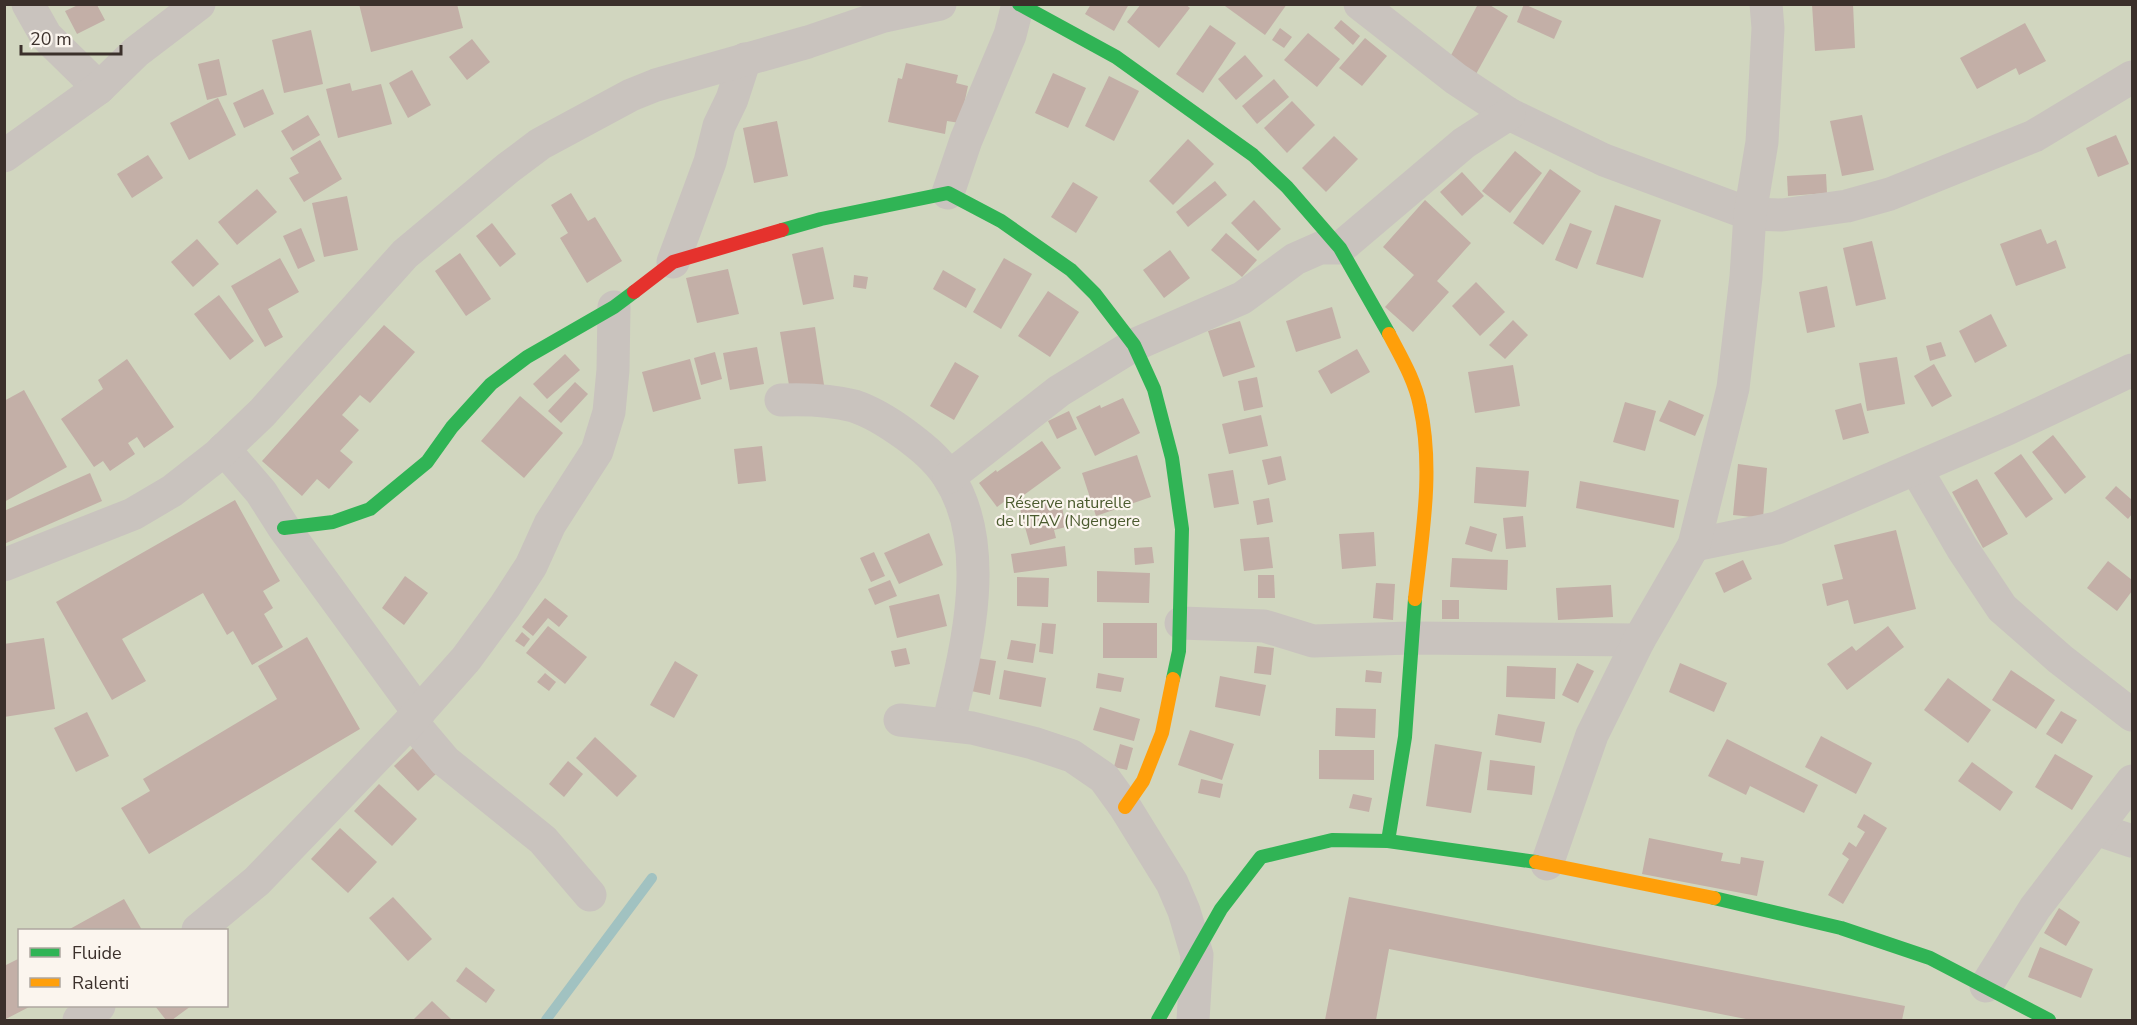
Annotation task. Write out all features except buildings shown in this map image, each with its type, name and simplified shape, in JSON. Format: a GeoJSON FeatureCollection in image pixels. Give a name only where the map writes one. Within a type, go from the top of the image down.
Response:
{"type":"FeatureCollection","features":[{"type":"Feature","properties":{"kind":"street"},"geometry":{"type":"LineString","coordinates":[[28,4],[46,36],[99,88]]}},
{"type":"Feature","properties":{"kind":"street"},"geometry":{"type":"LineString","coordinates":[[4,156],[99,88],[136,52],[199,4]]}},
{"type":"Feature","properties":{"kind":"street"},"geometry":{"type":"LineString","coordinates":[[4,566],[134,514],[172,491],[224,449],[262,414],[405,254],[540,144],[630,95],[656,85],[808,42],[884,16],[940,4]]}},
{"type":"Feature","properties":{"kind":"street"},"geometry":{"type":"LineString","coordinates":[[948,193],[966,140],[1010,35],[1019,4],[1116,57],[1253,155],[1287,187],[1340,248],[1409,372],[1420,404],[1426,444],[1427,491],[1411,638],[1405,737],[1388,840]]}},
{"type":"Feature","properties":{"kind":"street"},"geometry":{"type":"LineString","coordinates":[[1360,4],[1456,79],[1509,114],[1604,160],[1750,214],[1782,216],[1847,206],[1890,194],[2034,136],[2133,76]]}},
{"type":"Feature","properties":{"kind":"street"},"geometry":{"type":"LineString","coordinates":[[1547,864],[1592,735],[1639,640],[1694,545],[1733,388],[1746,277],[1750,214],[1762,142],[1768,28],[1767,4]]}},
{"type":"Feature","properties":{"kind":"street"},"geometry":{"type":"LineString","coordinates":[[673,262],[710,162],[719,126],[732,99],[745,59]]}},
{"type":"Feature","properties":{"kind":"street"},"geometry":{"type":"LineString","coordinates":[[949,477],[1059,391],[1134,345],[1242,298],[1295,259],[1320,248],[1340,248],[1464,143],[1509,114]]}},
{"type":"Feature","properties":{"kind":"street"},"geometry":{"type":"LineString","coordinates":[[284,528],[333,522],[370,509],[427,462],[452,426],[491,384],[527,357],[614,307],[673,262],[821,219],[948,193],[1001,221],[1071,270],[1095,294],[1134,345],[1154,389],[1172,458],[1182,529],[1181,623],[1179,651],[1162,733],[1143,781],[1125,807]]}},
{"type":"Feature","properties":{"kind":"street"},"geometry":{"type":"LineString","coordinates":[[199,929],[257,881],[415,717],[466,659],[505,606],[531,566],[550,524],[597,451],[609,412],[613,370],[614,307]]}},
{"type":"Feature","properties":{"kind":"street"},"geometry":{"type":"LineString","coordinates":[[1694,545],[1777,528],[2130,376]]}},
{"type":"Feature","properties":{"kind":"street"},"geometry":{"type":"LineString","coordinates":[[781,400],[807,399],[854,406],[891,424],[926,450],[949,477],[962,506],[969,531],[974,587],[968,644],[948,725]]}},
{"type":"Feature","properties":{"kind":"street"},"geometry":{"type":"LineString","coordinates":[[224,449],[261,492],[445,761],[543,840],[590,895]]}},
{"type":"Feature","properties":{"kind":"street"},"geometry":{"type":"LineString","coordinates":[[1916,469],[1962,548],[2002,608],[2060,659],[2133,715]]}},
{"type":"Feature","properties":{"kind":"street"},"geometry":{"type":"LineString","coordinates":[[1181,623],[1264,626],[1313,642],[1411,638],[1639,640]]}},
{"type":"Feature","properties":{"kind":"street"},"geometry":{"type":"LineString","coordinates":[[900,720],[972,728],[1023,740],[1072,756],[1104,778],[1125,807],[1172,883],[1184,911],[1197,955],[1193,1020]]}},
{"type":"Feature","properties":{"kind":"street"},"geometry":{"type":"LineString","coordinates":[[1986,986],[2035,908],[2133,781]]}},
{"type":"Feature","properties":{"kind":"street"},"geometry":{"type":"LineString","coordinates":[[2096,829],[2133,841]]}},
{"type":"Feature","properties":{"kind":"street"},"geometry":{"type":"LineString","coordinates":[[1158,1020],[1197,955],[1221,909],[1261,857],[1332,840],[1388,840],[1547,864],[1715,898],[1841,928],[1930,958],[2049,1020]]}},
{"type":"Feature","properties":{"kind":"street"},"geometry":{"type":"LineString","coordinates":[[79,1020],[96,1007]]}},
{"type":"Feature","properties":{"kind":"green space","name":"Réserve naturelle de l'ITAV (Ngengere"},"geometry":{"type":"Polygon","coordinates":[[[5,5],[2132,5],[2132,1020],[5,1020],[5,5]]]}},
{"type":"Feature","properties":{"kind":"waterway"},"geometry":{"type":"LineString","coordinates":[[546,1020],[652,878]]}},
{"type":"Feature","properties":{"kind":"traffic: fast"},"geometry":{"type":"LineString","coordinates":[[1019,4],[1116,57],[1253,155],[1287,187],[1340,248],[1389,334]]}},
{"type":"Feature","properties":{"kind":"traffic: fast"},"geometry":{"type":"LineString","coordinates":[[782,230],[821,219],[948,193],[1001,221],[1071,270],[1095,294],[1134,345],[1154,389],[1172,458],[1182,529],[1179,651],[1173,679]]}},
{"type":"Feature","properties":{"kind":"traffic: fast"},"geometry":{"type":"LineString","coordinates":[[284,528],[333,522],[370,509],[427,462],[452,427],[491,384],[527,357],[614,307],[634,292]]}},
{"type":"Feature","properties":{"kind":"traffic: fast"},"geometry":{"type":"LineString","coordinates":[[1388,841],[1405,737],[1415,599]]}},
{"type":"Feature","properties":{"kind":"traffic: fast"},"geometry":{"type":"LineString","coordinates":[[1158,1020],[1221,909],[1261,857],[1332,840],[1388,841],[1536,862]]}},
{"type":"Feature","properties":{"kind":"traffic: fast"},"geometry":{"type":"LineString","coordinates":[[1714,898],[1841,928],[1930,958],[2049,1020]]}},
{"type":"Feature","properties":{"kind":"traffic: slow"},"geometry":{"type":"LineString","coordinates":[[1389,334],[1415,387],[1424,430],[1425,503],[1415,599]]}},
{"type":"Feature","properties":{"kind":"traffic: slow"},"geometry":{"type":"LineString","coordinates":[[1125,807],[1143,781],[1162,733],[1173,679]]}},
{"type":"Feature","properties":{"kind":"traffic: slow"},"geometry":{"type":"LineString","coordinates":[[1536,862],[1714,898]]}},
{"type":"Feature","properties":{"kind":"traffic: jam"},"geometry":{"type":"LineString","coordinates":[[634,292],[673,262],[782,230]]}}]}
